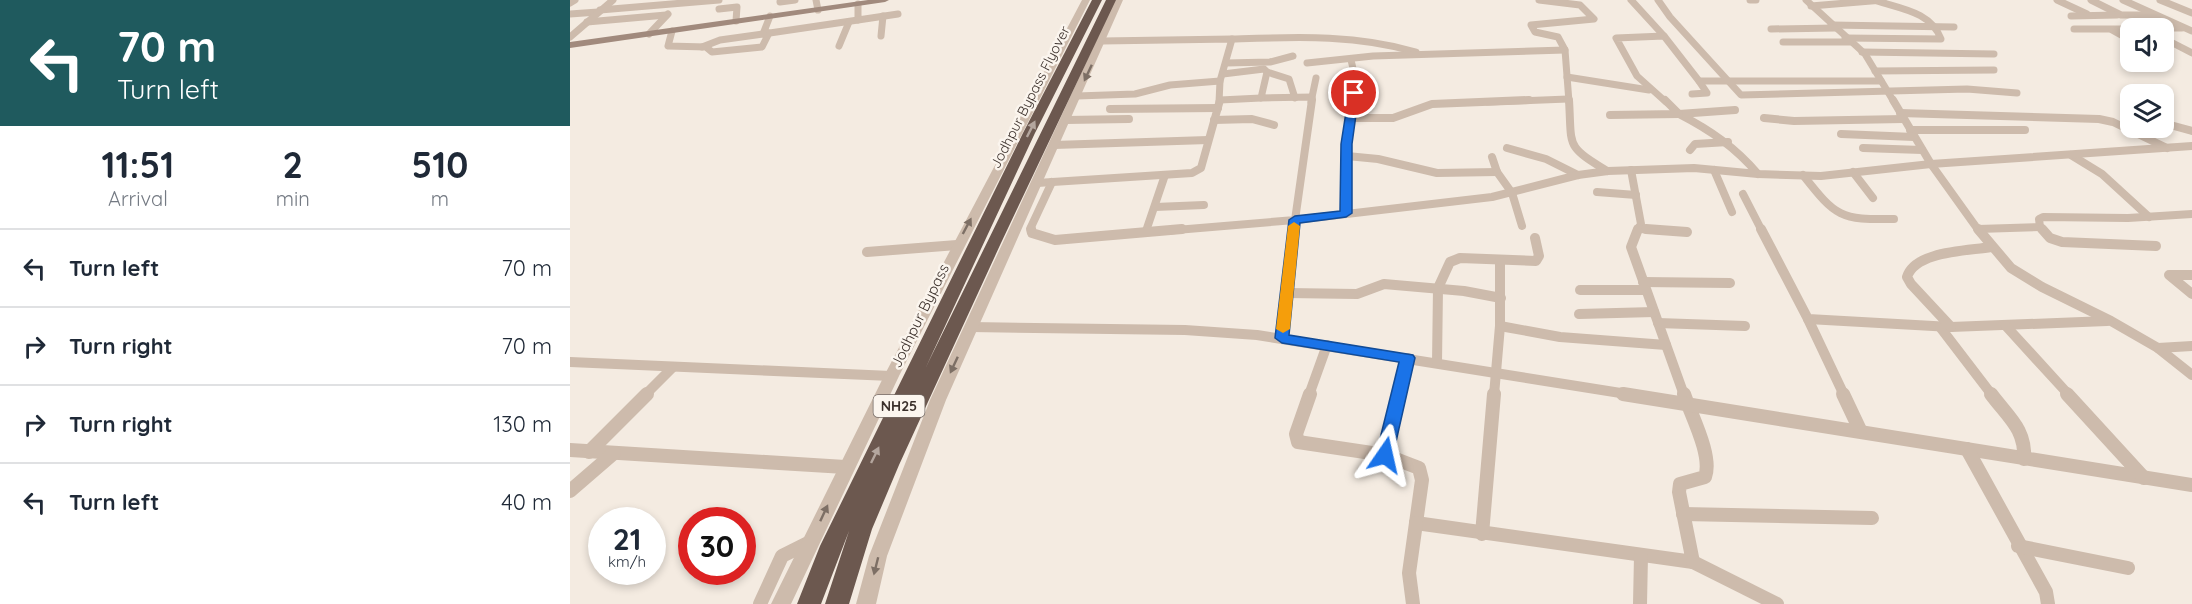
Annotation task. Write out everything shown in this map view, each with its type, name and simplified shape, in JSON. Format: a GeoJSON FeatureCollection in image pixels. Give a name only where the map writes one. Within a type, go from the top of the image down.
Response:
{"type":"FeatureCollection","features":[{"type":"Feature","properties":{"kind":"highway","name":"Jodhpur Bypass Flyover"},"geometry":{"type":"LineString","coordinates":[[994,206],[1097,0]]}},
{"type":"Feature","properties":{"kind":"highway","name":"Jodhpur Bypass Flyover"},"geometry":{"type":"LineString","coordinates":[[1031,186],[1111,0]]}},
{"type":"Feature","properties":{"kind":"highway"},"geometry":{"type":"LineString","coordinates":[[994,206],[1031,186]]}},
{"type":"Feature","properties":{"kind":"highway","name":"Jodhpur Bypass"},"geometry":{"type":"LineString","coordinates":[[809,604],[831,546],[994,206]]}},
{"type":"Feature","properties":{"kind":"highway","name":"NH25"},"geometry":{"type":"LineString","coordinates":[[837,604],[861,529],[952,329],[994,206]]}},
{"type":"Feature","properties":{"kind":"main road"},"geometry":{"type":"LineString","coordinates":[[570,45],[770,16],[817,5],[858,4],[885,0]]}},
{"type":"Feature","properties":{"kind":"street"},"geometry":{"type":"LineString","coordinates":[[570,38],[614,0]]}},
{"type":"Feature","properties":{"kind":"street"},"geometry":{"type":"LineString","coordinates":[[570,14],[719,0]]}},
{"type":"Feature","properties":{"kind":"street"},"geometry":{"type":"LineString","coordinates":[[780,2],[795,0]]}},
{"type":"Feature","properties":{"kind":"street"},"geometry":{"type":"LineString","coordinates":[[781,604],[845,467],[957,245],[994,206],[1086,0]]}},
{"type":"Feature","properties":{"kind":"street"},"geometry":{"type":"LineString","coordinates":[[866,604],[885,537],[938,400],[1031,186],[1066,120],[1119,0]]}},
{"type":"Feature","properties":{"kind":"street"},"geometry":{"type":"LineString","coordinates":[[1539,0],[1551,3],[1578,2],[1594,20],[1531,25],[1535,32],[1558,37],[1565,50],[1572,145],[1578,153],[1608,171]]}},
{"type":"Feature","properties":{"kind":"street"},"geometry":{"type":"LineString","coordinates":[[1631,0],[1664,36],[1707,93],[1692,94]]}},
{"type":"Feature","properties":{"kind":"street"},"geometry":{"type":"LineString","coordinates":[[1658,0],[1677,24],[1695,41],[1724,80],[1741,95],[1967,89],[2018,93]]}},
{"type":"Feature","properties":{"kind":"street"},"geometry":{"type":"LineString","coordinates":[[1750,0],[1756,0]]}},
{"type":"Feature","properties":{"kind":"street"},"geometry":{"type":"LineString","coordinates":[[1806,0],[1862,52],[1931,164],[1991,247],[2011,268],[2158,348],[2192,375]]}},
{"type":"Feature","properties":{"kind":"street"},"geometry":{"type":"LineString","coordinates":[[1812,6],[1890,0]]}},
{"type":"Feature","properties":{"kind":"street"},"geometry":{"type":"LineString","coordinates":[[2057,0],[2090,16]]}},
{"type":"Feature","properties":{"kind":"street"},"geometry":{"type":"LineString","coordinates":[[2091,0],[2121,15]]}},
{"type":"Feature","properties":{"kind":"street"},"geometry":{"type":"LineString","coordinates":[[2123,0],[2163,18]]}},
{"type":"Feature","properties":{"kind":"street"},"geometry":{"type":"LineString","coordinates":[[2160,0],[2192,13]]}},
{"type":"Feature","properties":{"kind":"street"},"geometry":{"type":"LineString","coordinates":[[1877,1],[1920,15],[1938,27],[1941,39],[1952,52]]}},
{"type":"Feature","properties":{"kind":"street"},"geometry":{"type":"LineString","coordinates":[[649,34],[679,2]]}},
{"type":"Feature","properties":{"kind":"street"},"geometry":{"type":"LineString","coordinates":[[858,4],[858,20]]}},
{"type":"Feature","properties":{"kind":"street"},"geometry":{"type":"LineString","coordinates":[[2171,5],[2192,5]]}},
{"type":"Feature","properties":{"kind":"street"},"geometry":{"type":"LineString","coordinates":[[587,22],[711,7]]}},
{"type":"Feature","properties":{"kind":"street"},"geometry":{"type":"LineString","coordinates":[[719,9],[736,7],[736,21]]}},
{"type":"Feature","properties":{"kind":"street"},"geometry":{"type":"LineString","coordinates":[[702,47],[720,40],[806,31],[898,14]]}},
{"type":"Feature","properties":{"kind":"street"},"geometry":{"type":"LineString","coordinates":[[2071,16],[2156,15]]}},
{"type":"Feature","properties":{"kind":"street"},"geometry":{"type":"LineString","coordinates":[[759,57],[770,16]]}},
{"type":"Feature","properties":{"kind":"street"},"geometry":{"type":"LineString","coordinates":[[881,36],[883,16]]}},
{"type":"Feature","properties":{"kind":"street"},"geometry":{"type":"LineString","coordinates":[[2174,20],[2192,20]]}},
{"type":"Feature","properties":{"kind":"street"},"geometry":{"type":"LineString","coordinates":[[839,46],[849,22]]}},
{"type":"Feature","properties":{"kind":"street"},"geometry":{"type":"LineString","coordinates":[[2174,23],[2188,29]]}},
{"type":"Feature","properties":{"kind":"street"},"geometry":{"type":"LineString","coordinates":[[1869,26],[1883,38]]}},
{"type":"Feature","properties":{"kind":"street"},"geometry":{"type":"LineString","coordinates":[[1771,29],[1869,26],[1954,27]]}},
{"type":"Feature","properties":{"kind":"street"},"geometry":{"type":"LineString","coordinates":[[2074,29],[2120,29]]}},
{"type":"Feature","properties":{"kind":"street"},"geometry":{"type":"LineString","coordinates":[[2109,29],[2120,35]]}},
{"type":"Feature","properties":{"kind":"street"},"geometry":{"type":"LineString","coordinates":[[672,31],[668,46],[702,47],[715,52],[762,46]]}},
{"type":"Feature","properties":{"kind":"street"},"geometry":{"type":"LineString","coordinates":[[1664,36],[1616,38],[1632,67],[1646,85],[1679,114],[1713,132],[1738,149],[1758,174]]}},
{"type":"Feature","properties":{"kind":"street"},"geometry":{"type":"LineString","coordinates":[[1783,42],[1883,38],[1941,39]]}},
{"type":"Feature","properties":{"kind":"street"},"geometry":{"type":"LineString","coordinates":[[1031,186],[1052,182],[1198,171],[1219,104],[1221,78],[1232,39]]}},
{"type":"Feature","properties":{"kind":"street"},"geometry":{"type":"LineString","coordinates":[[1102,41],[1363,39],[1394,44],[1423,54]]}},
{"type":"Feature","properties":{"kind":"street"},"geometry":{"type":"LineString","coordinates":[[2174,44],[2192,53]]}},
{"type":"Feature","properties":{"kind":"street"},"geometry":{"type":"LineString","coordinates":[[1307,63],[1373,56],[1565,50]]}},
{"type":"Feature","properties":{"kind":"street"},"geometry":{"type":"LineString","coordinates":[[1862,52],[1994,54]]}},
{"type":"Feature","properties":{"kind":"street"},"geometry":{"type":"LineString","coordinates":[[1226,63],[1270,62],[1293,56]]}},
{"type":"Feature","properties":{"kind":"street"},"geometry":{"type":"LineString","coordinates":[[1346,213],[1347,156],[1355,77],[1351,60]]}},
{"type":"Feature","properties":{"kind":"street"},"geometry":{"type":"LineString","coordinates":[[1077,96],[1135,94],[1170,85],[1221,78],[1260,69],[1289,79],[1295,98]]}},
{"type":"Feature","properties":{"kind":"street"},"geometry":{"type":"LineString","coordinates":[[1875,71],[1994,70]]}},
{"type":"Feature","properties":{"kind":"street"},"geometry":{"type":"LineString","coordinates":[[1262,98],[1267,72]]}},
{"type":"Feature","properties":{"kind":"street"},"geometry":{"type":"LineString","coordinates":[[1567,77],[1631,85],[1654,91]]}},
{"type":"Feature","properties":{"kind":"street"},"geometry":{"type":"LineString","coordinates":[[1282,338],[1295,220],[1316,78]]}},
{"type":"Feature","properties":{"kind":"street"},"geometry":{"type":"LineString","coordinates":[[1699,81],[1881,81]]}},
{"type":"Feature","properties":{"kind":"street"},"geometry":{"type":"LineString","coordinates":[[1110,109],[1219,104],[1262,98],[1312,97]]}},
{"type":"Feature","properties":{"kind":"street"},"geometry":{"type":"LineString","coordinates":[[1351,118],[1393,118],[1432,104],[1568,99]]}},
{"type":"Feature","properties":{"kind":"street"},"geometry":{"type":"LineString","coordinates":[[1610,115],[1735,110]]}},
{"type":"Feature","properties":{"kind":"street"},"geometry":{"type":"LineString","coordinates":[[1764,118],[1794,121],[1902,116],[2100,119],[2113,122],[2167,148]]}},
{"type":"Feature","properties":{"kind":"street"},"geometry":{"type":"LineString","coordinates":[[1066,120],[1129,119]]}},
{"type":"Feature","properties":{"kind":"street"},"geometry":{"type":"LineString","coordinates":[[1214,120],[1252,119],[1274,125]]}},
{"type":"Feature","properties":{"kind":"street"},"geometry":{"type":"LineString","coordinates":[[2174,126],[2192,131]]}},
{"type":"Feature","properties":{"kind":"street"},"geometry":{"type":"LineString","coordinates":[[1841,134],[2025,130]]}},
{"type":"Feature","properties":{"kind":"street"},"geometry":{"type":"LineString","coordinates":[[1054,145],[1208,140]]}},
{"type":"Feature","properties":{"kind":"street"},"geometry":{"type":"LineString","coordinates":[[1690,150],[1695,144],[1728,142]]}},
{"type":"Feature","properties":{"kind":"street"},"geometry":{"type":"LineString","coordinates":[[1052,182],[1031,227],[1032,233],[1055,240],[1295,220],[1512,193],[1578,175],[1608,171],[1694,168],[1758,174],[1803,175],[2192,146]]}},
{"type":"Feature","properties":{"kind":"street"},"geometry":{"type":"LineString","coordinates":[[1507,148],[1546,159],[1578,175]]}},
{"type":"Feature","properties":{"kind":"street"},"geometry":{"type":"LineString","coordinates":[[1863,148],[1922,150]]}},
{"type":"Feature","properties":{"kind":"street"},"geometry":{"type":"LineString","coordinates":[[2070,155],[2102,174],[2128,201],[2149,217]]}},
{"type":"Feature","properties":{"kind":"street"},"geometry":{"type":"LineString","coordinates":[[1347,156],[1385,160],[1437,173],[1497,172]]}},
{"type":"Feature","properties":{"kind":"street"},"geometry":{"type":"LineString","coordinates":[[1492,157],[1497,172],[1512,193],[1522,226]]}},
{"type":"Feature","properties":{"kind":"street"},"geometry":{"type":"LineString","coordinates":[[1631,170],[1641,224],[1631,247],[1706,455],[1705,477],[1697,482],[1680,484],[1679,492],[1693,562]]}},
{"type":"Feature","properties":{"kind":"street"},"geometry":{"type":"LineString","coordinates":[[1714,170],[1732,213]]}},
{"type":"Feature","properties":{"kind":"street"},"geometry":{"type":"LineString","coordinates":[[1853,172],[1873,198]]}},
{"type":"Feature","properties":{"kind":"street"},"geometry":{"type":"LineString","coordinates":[[1146,231],[1165,175]]}},
{"type":"Feature","properties":{"kind":"street"},"geometry":{"type":"LineString","coordinates":[[1803,175],[1833,212],[1841,217],[1862,220],[1894,219]]}},
{"type":"Feature","properties":{"kind":"street"},"geometry":{"type":"LineString","coordinates":[[1597,192],[1636,195]]}},
{"type":"Feature","properties":{"kind":"street"},"geometry":{"type":"LineString","coordinates":[[1743,194],[1808,319],[1860,430]]}},
{"type":"Feature","properties":{"kind":"street"},"geometry":{"type":"LineString","coordinates":[[1155,207],[1204,206]]}},
{"type":"Feature","properties":{"kind":"street"},"geometry":{"type":"LineString","coordinates":[[2156,246],[2062,242],[2050,238],[2040,227],[2039,219],[2043,217],[2149,217],[2192,214]]}},
{"type":"Feature","properties":{"kind":"street"},"geometry":{"type":"LineString","coordinates":[[1978,229],[2040,227]]}},
{"type":"Feature","properties":{"kind":"street"},"geometry":{"type":"LineString","coordinates":[[1640,229],[1687,232]]}},
{"type":"Feature","properties":{"kind":"street"},"geometry":{"type":"LineString","coordinates":[[1437,363],[1438,288],[1448,265],[1454,259],[1536,261],[1539,256],[1535,238]]}},
{"type":"Feature","properties":{"kind":"street"},"geometry":{"type":"LineString","coordinates":[[867,252],[957,245]]}},
{"type":"Feature","properties":{"kind":"street"},"geometry":{"type":"LineString","coordinates":[[1991,247],[1928,257],[1918,261],[1908,270],[1907,277],[1946,327],[2021,433],[2025,442],[2024,459]]}},
{"type":"Feature","properties":{"kind":"street"},"geometry":{"type":"LineString","coordinates":[[1482,534],[1494,372],[1500,326],[1500,260]]}},
{"type":"Feature","properties":{"kind":"street"},"geometry":{"type":"LineString","coordinates":[[2192,275],[2169,275],[2192,294]]}},
{"type":"Feature","properties":{"kind":"street"},"geometry":{"type":"LineString","coordinates":[[1580,290],[1730,283]]}},
{"type":"Feature","properties":{"kind":"street"},"geometry":{"type":"LineString","coordinates":[[1287,293],[1357,294],[1384,284],[1438,288],[1501,298]]}},
{"type":"Feature","properties":{"kind":"street"},"geometry":{"type":"LineString","coordinates":[[1580,314],[1656,317],[1745,326]]}},
{"type":"Feature","properties":{"kind":"street"},"geometry":{"type":"LineString","coordinates":[[1808,319],[1946,327],[2111,321]]}},
{"type":"Feature","properties":{"kind":"street"},"geometry":{"type":"LineString","coordinates":[[2005,325],[2145,478]]}},
{"type":"Feature","properties":{"kind":"street"},"geometry":{"type":"LineString","coordinates":[[1500,326],[1560,337],[1666,345]]}},
{"type":"Feature","properties":{"kind":"street"},"geometry":{"type":"LineString","coordinates":[[971,327],[1185,330],[1282,338],[2192,485]]}},
{"type":"Feature","properties":{"kind":"street"},"geometry":{"type":"LineString","coordinates":[[1327,345],[1296,434],[1298,442],[1385,455],[1419,468],[1422,480],[1408,565],[1408,587],[1413,604]]}},
{"type":"Feature","properties":{"kind":"street"},"geometry":{"type":"LineString","coordinates":[[2158,348],[2192,346]]}},
{"type":"Feature","properties":{"kind":"street"},"geometry":{"type":"LineString","coordinates":[[1385,455],[1408,358]]}},
{"type":"Feature","properties":{"kind":"street"},"geometry":{"type":"LineString","coordinates":[[570,362],[891,376]]}},
{"type":"Feature","properties":{"kind":"street"},"geometry":{"type":"LineString","coordinates":[[589,452],[673,367]]}},
{"type":"Feature","properties":{"kind":"street"},"geometry":{"type":"LineString","coordinates":[[1967,449],[2018,546],[2046,592],[2049,604]]}},
{"type":"Feature","properties":{"kind":"street"},"geometry":{"type":"LineString","coordinates":[[570,450],[845,467]]}},
{"type":"Feature","properties":{"kind":"street"},"geometry":{"type":"LineString","coordinates":[[570,491],[614,453]]}},
{"type":"Feature","properties":{"kind":"street"},"geometry":{"type":"LineString","coordinates":[[1683,514],[1872,518]]}},
{"type":"Feature","properties":{"kind":"street"},"geometry":{"type":"LineString","coordinates":[[1416,523],[1693,562],[1777,604]]}},
{"type":"Feature","properties":{"kind":"street"},"geometry":{"type":"LineString","coordinates":[[760,604],[782,556],[810,542]]}},
{"type":"Feature","properties":{"kind":"street"},"geometry":{"type":"LineString","coordinates":[[2018,546],[2128,568]]}},
{"type":"Feature","properties":{"kind":"street"},"geometry":{"type":"LineString","coordinates":[[1640,604],[1641,555]]}},
{"type":"Feature","properties":{"kind":"slow traffic"},"geometry":{"type":"LineString","coordinates":[[1283,329],[1294,226]]}},
{"type":"Feature","properties":{"kind":"route"},"geometry":{"type":"LineString","coordinates":[[1354,93],[1347,144],[1346,213],[1295,220],[1282,338],[1408,358],[1385,444],[1385,455]]}}]}
